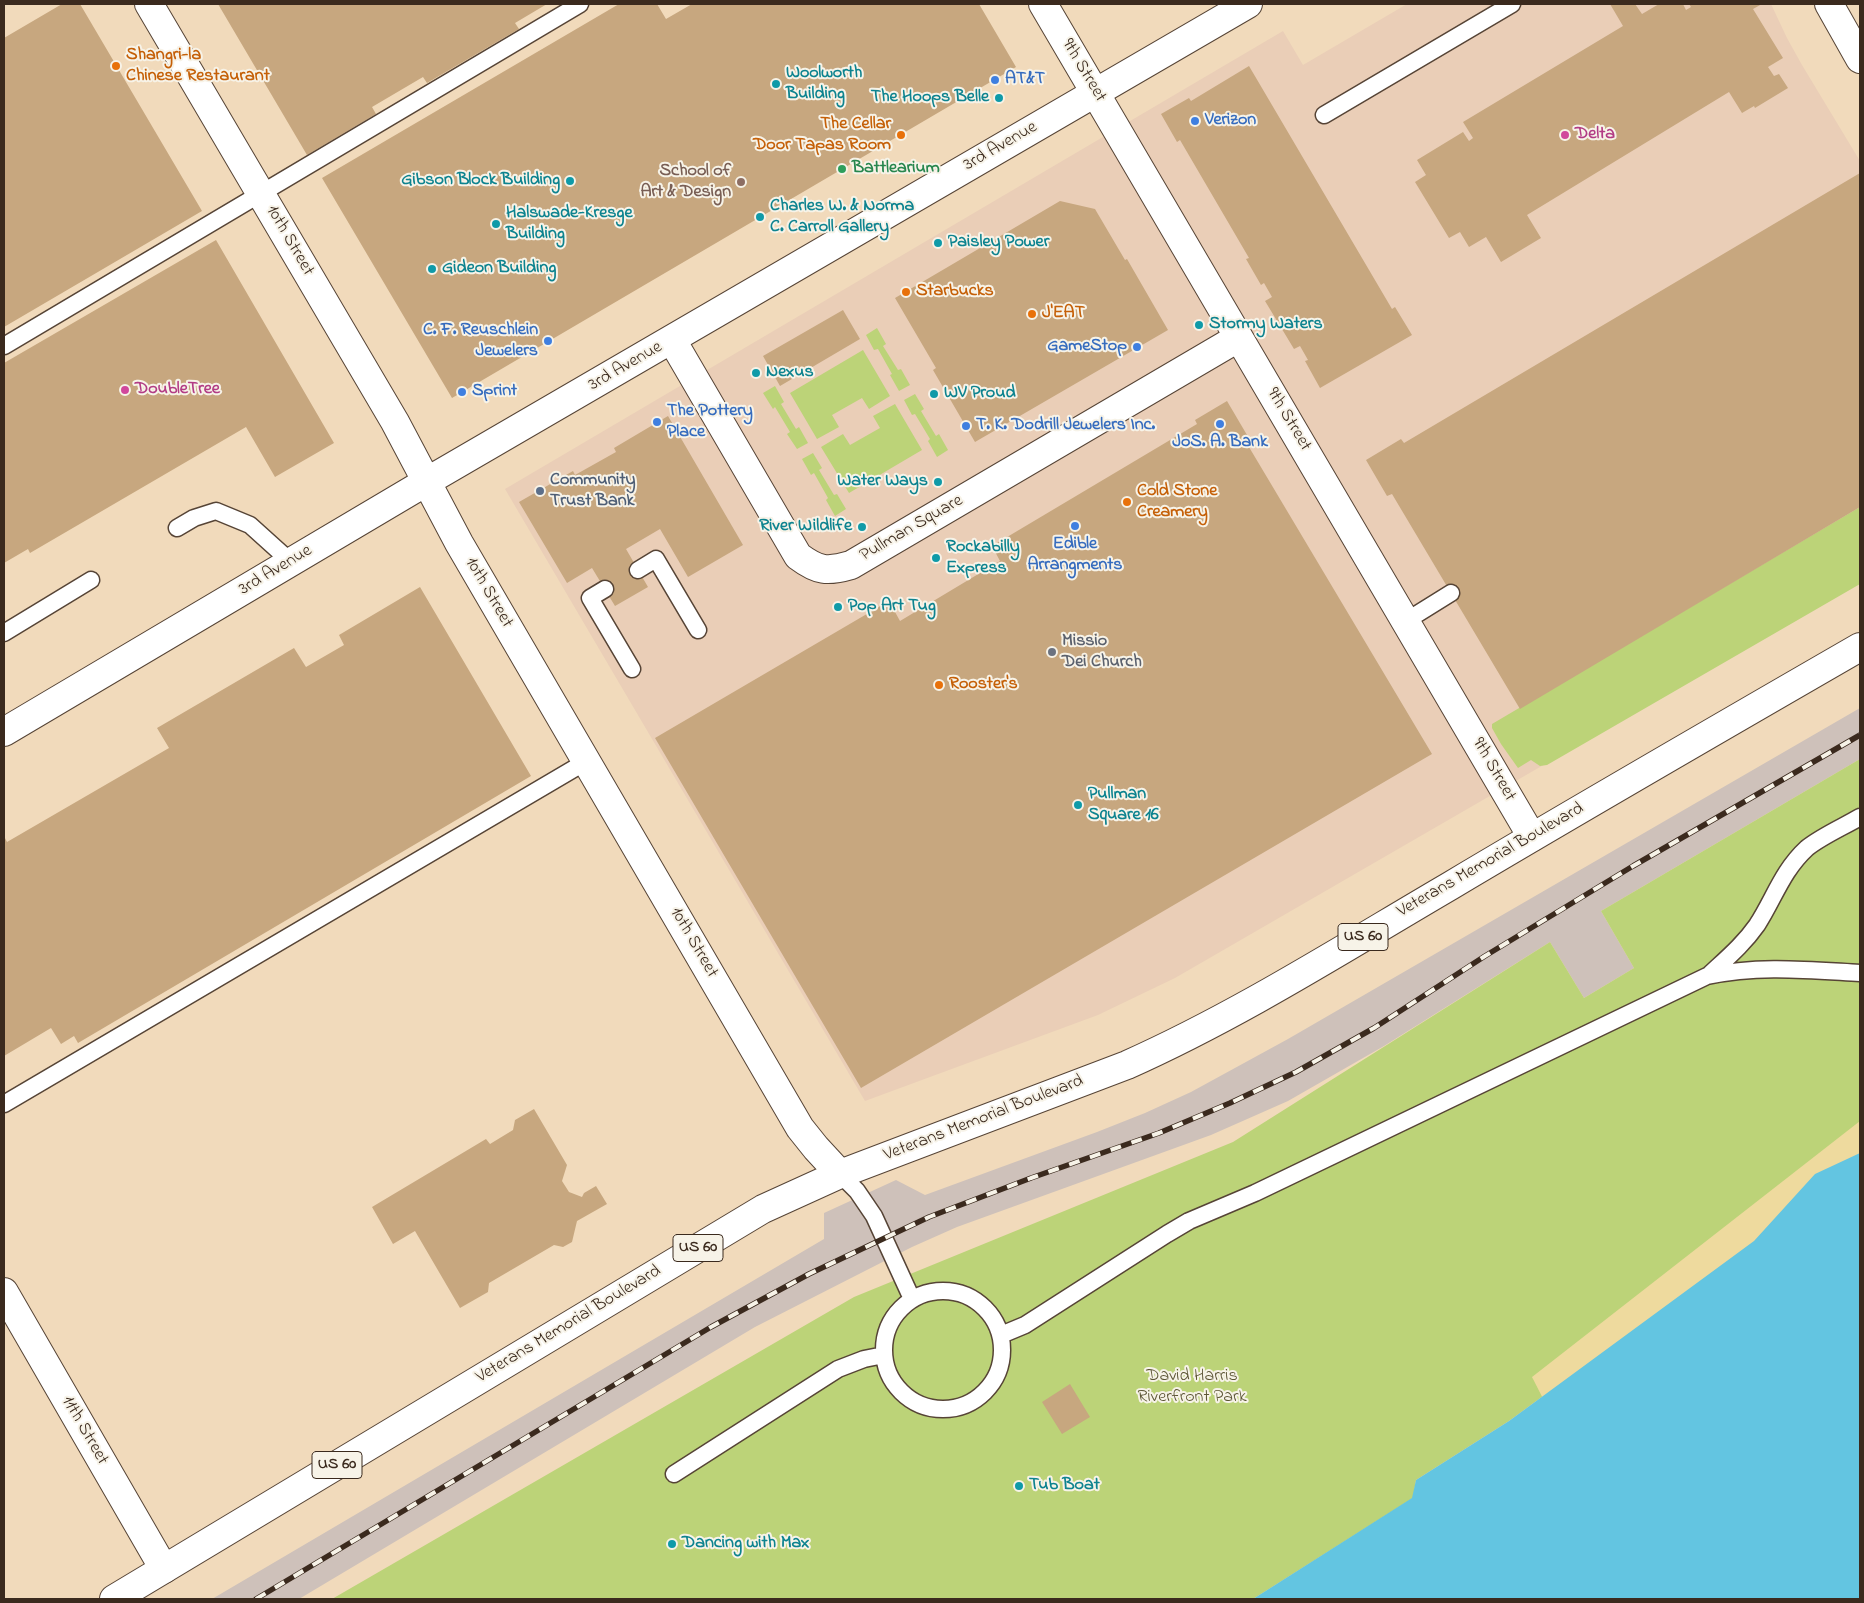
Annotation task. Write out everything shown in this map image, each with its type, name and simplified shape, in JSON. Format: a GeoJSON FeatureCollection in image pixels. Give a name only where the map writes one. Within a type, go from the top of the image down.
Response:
{"type":"FeatureCollection","features":[{"type":"Feature","properties":{"kind":"street","name":"10th Street"},"geometry":{"type":"LineString","coordinates":[[149,4],[395,422],[459,543],[800,1128],[840,1174]]}},
{"type":"Feature","properties":{"kind":"street","name":"9th Street"},"geometry":{"type":"LineString","coordinates":[[1043,4],[1532,837]]}},
{"type":"Feature","properties":{"kind":"street","name":"3rd Avenue"},"geometry":{"type":"LineString","coordinates":[[4,732],[426,482],[1248,4]]}},
{"type":"Feature","properties":{"kind":"street"},"geometry":{"type":"LineString","coordinates":[[1829,4],[1860,59]]}},
{"type":"Feature","properties":{"kind":"street","name":"Pullman Square"},"geometry":{"type":"LineString","coordinates":[[672,340],[798,556],[813,567],[832,570],[851,565],[1238,338]]}},
{"type":"Feature","properties":{"kind":"street","name":"Veterans Memorial Boulevard"},"geometry":{"type":"LineString","coordinates":[[114,1599],[763,1209],[840,1174],[1127,1065],[1168,1047],[1306,970],[1860,647]]}},
{"type":"Feature","properties":{"kind":"street","name":"11th Street"},"geometry":{"type":"LineString","coordinates":[[4,1292],[164,1570]]}},
{"type":"Feature","properties":{"kind":"lane"},"geometry":{"type":"LineString","coordinates":[[4,346],[580,4]]}},
{"type":"Feature","properties":{"kind":"lane"},"geometry":{"type":"LineString","coordinates":[[1324,115],[1512,4]]}},
{"type":"Feature","properties":{"kind":"lane"},"geometry":{"type":"LineString","coordinates":[[177,528],[194,518],[216,511],[250,525],[291,562]]}},
{"type":"Feature","properties":{"kind":"lane"},"geometry":{"type":"LineString","coordinates":[[638,570],[656,559],[698,630]]}},
{"type":"Feature","properties":{"kind":"lane"},"geometry":{"type":"LineString","coordinates":[[4,633],[91,580]]}},
{"type":"Feature","properties":{"kind":"lane"},"geometry":{"type":"LineString","coordinates":[[605,589],[590,598],[632,669]]}},
{"type":"Feature","properties":{"kind":"lane"},"geometry":{"type":"LineString","coordinates":[[1406,621],[1451,593]]}},
{"type":"Feature","properties":{"kind":"lane"},"geometry":{"type":"LineString","coordinates":[[4,1104],[587,761]]}},
{"type":"Feature","properties":{"kind":"lane"},"geometry":{"type":"LineString","coordinates":[[1707,976],[1740,947],[1758,924],[1790,866],[1808,848],[1860,817]]}},
{"type":"Feature","properties":{"kind":"lane"},"geometry":{"type":"LineString","coordinates":[[1001,1335],[1025,1325],[1189,1221],[1255,1193],[1707,976],[1735,970],[1761,968],[1860,973]]}},
{"type":"Feature","properties":{"kind":"lane"},"geometry":{"type":"LineString","coordinates":[[840,1174],[857,1191],[874,1216],[912,1299]]}},
{"type":"Feature","properties":{"kind":"lane"},"geometry":{"type":"LineString","coordinates":[[933,1291],[955,1291],[976,1300],[992,1315],[1001,1335],[1002,1357],[996,1378],[982,1395],[964,1406],[942,1409],[920,1405],[902,1393],[889,1376],[884,1355],[886,1333],[896,1314],[912,1299],[933,1291]]}},
{"type":"Feature","properties":{"kind":"lane"},"geometry":{"type":"LineString","coordinates":[[674,1474],[838,1369],[864,1359],[884,1355]]}},
{"type":"Feature","properties":{"kind":"shaded area"},"geometry":{"type":"Polygon","coordinates":[[[1407,4],[1771,4],[1802,65],[1860,161],[1860,582],[1175,978],[1098,1015],[865,1101],[505,489],[1283,31],[1303,65],[1407,4]]]}},
{"type":"Feature","properties":{"kind":"shaded area"},"geometry":{"type":"Polygon","coordinates":[[[1860,708],[1860,759],[1601,911],[1634,968],[1584,998],[1550,942],[1384,1046],[1288,1101],[1211,1135],[957,1227],[912,1247],[755,1327],[299,1599],[212,1599],[824,1239],[824,1213],[896,1180],[925,1195],[1097,1132],[1191,1092],[1288,1039],[1860,708]]]}},
{"type":"Feature","properties":{"kind":"green space"},"geometry":{"type":"Polygon","coordinates":[[[877,328],[886,344],[883,346],[898,370],[901,369],[910,385],[899,391],[878,349],[874,350],[866,335],[877,328]]]}},
{"type":"Feature","properties":{"kind":"green space"},"geometry":{"type":"Polygon","coordinates":[[[863,350],[890,396],[869,409],[862,398],[832,415],[839,427],[817,439],[790,393],[863,350]]]}},
{"type":"Feature","properties":{"kind":"green space"},"geometry":{"type":"Polygon","coordinates":[[[775,386],[784,402],[781,404],[796,429],[799,427],[808,443],[797,449],[787,434],[790,432],[775,407],[773,409],[763,393],[775,386]]]}},
{"type":"Feature","properties":{"kind":"green space"},"geometry":{"type":"Polygon","coordinates":[[[915,394],[924,409],[921,411],[936,436],[939,434],[948,450],[937,457],[928,441],[930,439],[915,414],[912,415],[904,400],[915,394]]]}},
{"type":"Feature","properties":{"kind":"green space"},"geometry":{"type":"Polygon","coordinates":[[[895,404],[922,450],[849,493],[821,447],[843,434],[850,445],[880,428],[873,416],[895,404]]]}},
{"type":"Feature","properties":{"kind":"green space"},"geometry":{"type":"Polygon","coordinates":[[[813,453],[822,468],[819,470],[834,495],[837,494],[846,509],[835,516],[826,500],[828,498],[814,473],[811,475],[802,459],[813,453]]]}},
{"type":"Feature","properties":{"kind":"green space"},"geometry":{"type":"Polygon","coordinates":[[[1860,507],[1860,584],[1547,765],[1540,766],[1531,760],[1518,768],[1501,744],[1492,728],[1492,724],[1860,507]]]}},
{"type":"Feature","properties":{"kind":"green space","name":"David Harris Riverfront Park"},"geometry":{"type":"Polygon","coordinates":[[[1860,759],[1860,1153],[1754,1241],[1509,1421],[1416,1480],[1413,1498],[1253,1599],[332,1599],[854,1297],[1233,1142],[1550,942],[1584,998],[1634,968],[1601,911],[1860,759]]]}},
{"type":"Feature","properties":{"kind":"sand"},"geometry":{"type":"Polygon","coordinates":[[[1860,1121],[1860,1227],[1556,1424],[1532,1377],[1860,1121]]]}},
{"type":"Feature","properties":{"kind":"water"},"geometry":{"type":"Polygon","coordinates":[[[1860,1153],[1860,1599],[1253,1599],[1412,1498],[1416,1480],[1509,1421],[1754,1241],[1815,1174],[1860,1153]]]}},
{"type":"Feature","properties":{"kind":"building"},"geometry":{"type":"Polygon","coordinates":[[[62,4],[80,4],[202,211],[4,327],[4,38],[62,4]]]}},
{"type":"Feature","properties":{"kind":"building"},"geometry":{"type":"Polygon","coordinates":[[[218,4],[547,4],[515,23],[519,29],[427,83],[423,77],[372,107],[376,114],[307,155],[218,4]]]}},
{"type":"Feature","properties":{"kind":"building"},"geometry":{"type":"Polygon","coordinates":[[[619,4],[657,4],[666,19],[692,4],[979,4],[1016,67],[452,398],[322,178],[619,4]]]}},
{"type":"Feature","properties":{"kind":"building","name":"Delta"},"geometry":{"type":"Polygon","coordinates":[[[1610,4],[1635,4],[1642,14],[1659,4],[1683,4],[1686,10],[1691,7],[1689,4],[1762,4],[1753,9],[1783,58],[1768,67],[1774,76],[1779,74],[1788,88],[1755,108],[1754,106],[1742,113],[1729,92],[1527,215],[1541,238],[1501,262],[1486,237],[1469,247],[1460,232],[1449,238],[1415,182],[1426,175],[1417,160],[1463,132],[1469,141],[1473,138],[1463,122],[1623,26],[1610,4]]]}},
{"type":"Feature","properties":{"kind":"building"},"geometry":{"type":"Polygon","coordinates":[[[1249,66],[1392,309],[1395,307],[1412,335],[1320,388],[1305,361],[1308,360],[1300,346],[1294,349],[1265,301],[1272,297],[1264,283],[1261,285],[1246,259],[1249,258],[1180,140],[1177,142],[1161,114],[1189,98],[1191,101],[1249,66]]]}},
{"type":"Feature","properties":{"kind":"building"},"geometry":{"type":"Polygon","coordinates":[[[1860,173],[1860,507],[1520,709],[1392,494],[1387,496],[1366,460],[1401,439],[1404,443],[1860,173]]]}},
{"type":"Feature","properties":{"kind":"building","name":"J'EAT"},"geometry":{"type":"Polygon","coordinates":[[[1060,201],[1095,209],[1125,260],[1127,259],[1168,330],[975,442],[933,370],[936,368],[895,298],[1060,201]]]}},
{"type":"Feature","properties":{"kind":"building","name":"DoubleTree"},"geometry":{"type":"Polygon","coordinates":[[[216,240],[334,443],[275,477],[246,427],[30,553],[28,549],[4,563],[4,363],[216,240]]]}},
{"type":"Feature","properties":{"kind":"building"},"geometry":{"type":"Polygon","coordinates":[[[843,310],[860,339],[780,386],[763,356],[843,310]]]}},
{"type":"Feature","properties":{"kind":"building","name":"Pullman Square 16"},"geometry":{"type":"Polygon","coordinates":[[[1227,401],[1247,435],[1243,437],[1432,754],[861,1088],[655,738],[889,601],[900,621],[1000,561],[992,546],[1197,424],[1195,420],[1227,401]]]}},
{"type":"Feature","properties":{"kind":"building"},"geometry":{"type":"Polygon","coordinates":[[[668,416],[743,545],[688,577],[660,529],[626,549],[648,587],[615,606],[592,568],[567,583],[519,502],[573,471],[575,475],[616,452],[614,448],[668,416]]]}},
{"type":"Feature","properties":{"kind":"building"},"geometry":{"type":"Polygon","coordinates":[[[420,587],[531,776],[78,1043],[74,1036],[61,1044],[51,1028],[4,1056],[4,836],[7,842],[169,748],[157,728],[294,648],[306,667],[344,645],[339,635],[420,587]]]}},
{"type":"Feature","properties":{"kind":"building"},"geometry":{"type":"Polygon","coordinates":[[[534,1109],[567,1165],[562,1181],[569,1192],[582,1197],[584,1193],[596,1186],[607,1204],[577,1221],[572,1242],[563,1247],[554,1245],[489,1283],[488,1292],[460,1308],[415,1231],[393,1244],[372,1207],[486,1139],[490,1144],[513,1130],[515,1120],[534,1109]]]}},
{"type":"Feature","properties":{"kind":"building"},"geometry":{"type":"Polygon","coordinates":[[[1070,1384],[1090,1417],[1062,1434],[1042,1402],[1070,1384]]]}},
{"type":"Feature","properties":{"kind":"railway"},"geometry":{"type":"LineString","coordinates":[[256,1599],[711,1327],[809,1274],[929,1217],[1031,1178],[1159,1133],[1296,1072],[1374,1028],[1485,956],[1633,866],[1860,735]]}},
{"type":"Feature","properties":{"kind":"place","name":"Shangri-la Chinese Restaurant"},"geometry":{"type":"Point","coordinates":[116,66]}},
{"type":"Feature","properties":{"kind":"place","name":"AT&T"},"geometry":{"type":"Point","coordinates":[995,80]}},
{"type":"Feature","properties":{"kind":"place","name":"Woolworth Building"},"geometry":{"type":"Point","coordinates":[776,84]}},
{"type":"Feature","properties":{"kind":"place","name":"The Hoops Belle"},"geometry":{"type":"Point","coordinates":[999,98]}},
{"type":"Feature","properties":{"kind":"place","name":"Verizon"},"geometry":{"type":"Point","coordinates":[1195,121]}},
{"type":"Feature","properties":{"kind":"place","name":"The Cellar Door Tapas Room"},"geometry":{"type":"Point","coordinates":[901,135]}},
{"type":"Feature","properties":{"kind":"place","name":"Delta"},"geometry":{"type":"Point","coordinates":[1565,135]}},
{"type":"Feature","properties":{"kind":"place","name":"Battlearium"},"geometry":{"type":"Point","coordinates":[842,169]}},
{"type":"Feature","properties":{"kind":"place","name":"Gibson Block Building"},"geometry":{"type":"Point","coordinates":[570,181]}},
{"type":"Feature","properties":{"kind":"place","name":"School of Art & Design"},"geometry":{"type":"Point","coordinates":[741,182]}},
{"type":"Feature","properties":{"kind":"place","name":"Charles W. & Norma C. Carroll Gallery"},"geometry":{"type":"Point","coordinates":[760,217]}},
{"type":"Feature","properties":{"kind":"place","name":"Halswade-Kresge Building"},"geometry":{"type":"Point","coordinates":[496,224]}},
{"type":"Feature","properties":{"kind":"place","name":"Paisley Power"},"geometry":{"type":"Point","coordinates":[938,243]}},
{"type":"Feature","properties":{"kind":"place","name":"Gideon Building"},"geometry":{"type":"Point","coordinates":[432,269]}},
{"type":"Feature","properties":{"kind":"place","name":"Starbucks"},"geometry":{"type":"Point","coordinates":[906,292]}},
{"type":"Feature","properties":{"kind":"place","name":"J'EAT"},"geometry":{"type":"Point","coordinates":[1032,314]}},
{"type":"Feature","properties":{"kind":"place","name":"Stormy Waters"},"geometry":{"type":"Point","coordinates":[1199,325]}},
{"type":"Feature","properties":{"kind":"place","name":"C. F. Reuschlein Jewelers"},"geometry":{"type":"Point","coordinates":[548,341]}},
{"type":"Feature","properties":{"kind":"place","name":"GameStop"},"geometry":{"type":"Point","coordinates":[1137,347]}},
{"type":"Feature","properties":{"kind":"place","name":"Nexus"},"geometry":{"type":"Point","coordinates":[756,373]}},
{"type":"Feature","properties":{"kind":"place","name":"DoubleTree"},"geometry":{"type":"Point","coordinates":[125,390]}},
{"type":"Feature","properties":{"kind":"place","name":"Sprint"},"geometry":{"type":"Point","coordinates":[462,392]}},
{"type":"Feature","properties":{"kind":"place","name":"WV Proud"},"geometry":{"type":"Point","coordinates":[934,394]}},
{"type":"Feature","properties":{"kind":"place","name":"The Pottery Place"},"geometry":{"type":"Point","coordinates":[657,422]}},
{"type":"Feature","properties":{"kind":"place","name":"JoS. A. Bank"},"geometry":{"type":"Point","coordinates":[1220,424]}},
{"type":"Feature","properties":{"kind":"place","name":"T. K. Dodrill Jewelers Inc."},"geometry":{"type":"Point","coordinates":[966,426]}},
{"type":"Feature","properties":{"kind":"place","name":"Water Ways"},"geometry":{"type":"Point","coordinates":[938,482]}},
{"type":"Feature","properties":{"kind":"place","name":"Community Trust Bank"},"geometry":{"type":"Point","coordinates":[540,491]}},
{"type":"Feature","properties":{"kind":"place","name":"Cold Stone Creamery"},"geometry":{"type":"Point","coordinates":[1127,502]}},
{"type":"Feature","properties":{"kind":"place","name":"Edible Arrangments"},"geometry":{"type":"Point","coordinates":[1075,526]}},
{"type":"Feature","properties":{"kind":"place","name":"River Wildlife"},"geometry":{"type":"Point","coordinates":[862,527]}},
{"type":"Feature","properties":{"kind":"place","name":"Rockabilly Express"},"geometry":{"type":"Point","coordinates":[936,558]}},
{"type":"Feature","properties":{"kind":"place","name":"Pop Art Tug"},"geometry":{"type":"Point","coordinates":[838,607]}},
{"type":"Feature","properties":{"kind":"place","name":"Missio Dei Church"},"geometry":{"type":"Point","coordinates":[1052,652]}},
{"type":"Feature","properties":{"kind":"place","name":"Rooster's"},"geometry":{"type":"Point","coordinates":[939,685]}},
{"type":"Feature","properties":{"kind":"place","name":"Pullman Square 16"},"geometry":{"type":"Point","coordinates":[1078,805]}},
{"type":"Feature","properties":{"kind":"place","name":"Tub Boat"},"geometry":{"type":"Point","coordinates":[1019,1486]}},
{"type":"Feature","properties":{"kind":"place","name":"Dancing with Max"},"geometry":{"type":"Point","coordinates":[672,1544]}}]}
